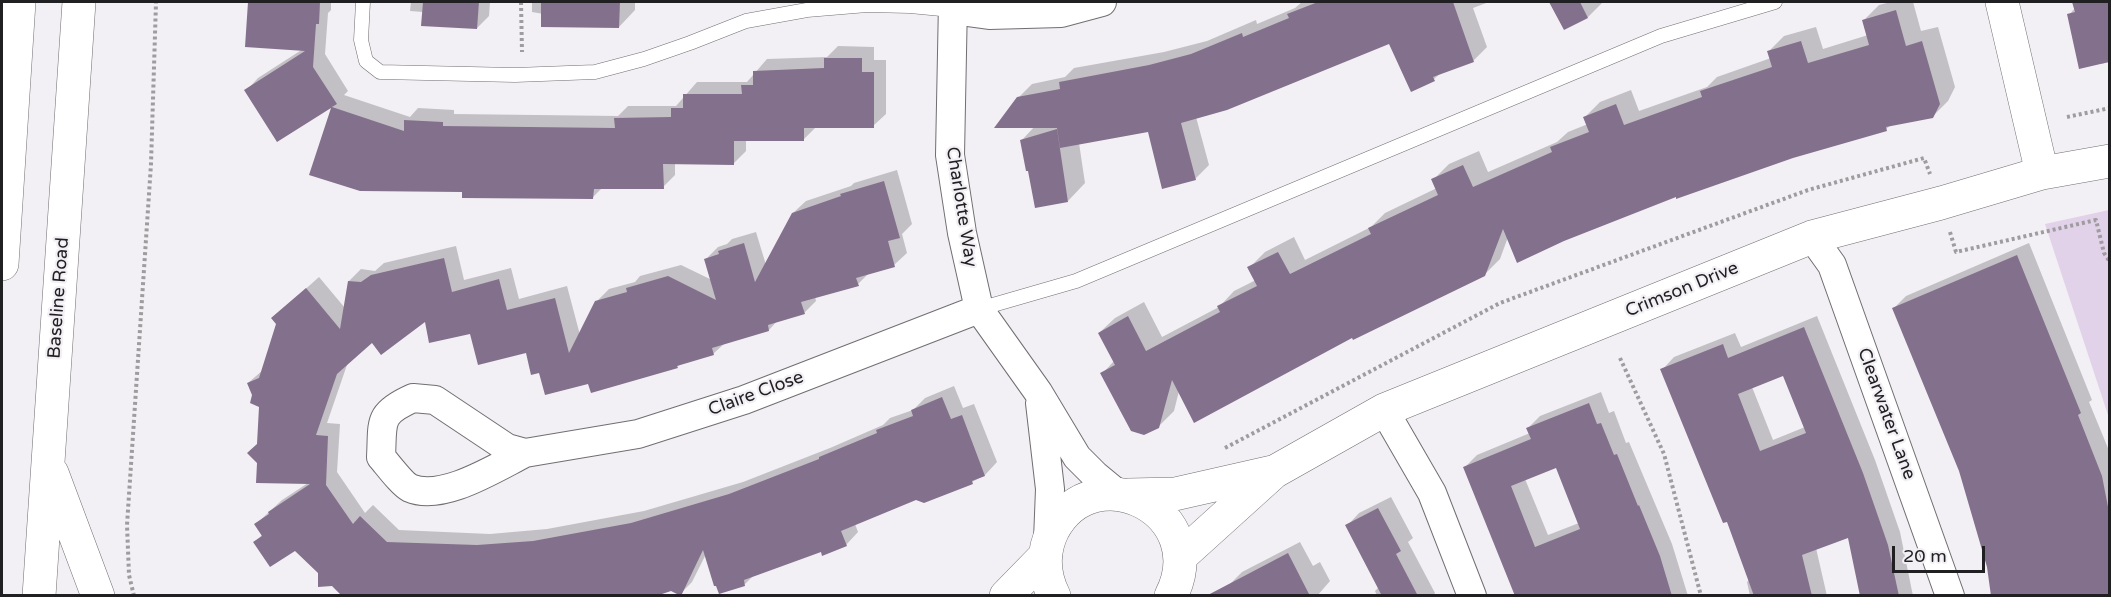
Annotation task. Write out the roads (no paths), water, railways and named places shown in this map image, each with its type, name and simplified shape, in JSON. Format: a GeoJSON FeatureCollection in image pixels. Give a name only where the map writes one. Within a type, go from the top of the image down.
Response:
{"type":"FeatureCollection","features":[{"type":"Feature","properties":{"kind":"street"},"geometry":{"type":"LineString","coordinates":[[2,264],[19,2]]}},
{"type":"Feature","properties":{"kind":"street","name":"Baseline Road"},"geometry":{"type":"LineString","coordinates":[[39,596],[79,2]]}},
{"type":"Feature","properties":{"kind":"street"},"geometry":{"type":"LineString","coordinates":[[952,6],[989,15],[1061,13],[1102,2]]}},
{"type":"Feature","properties":{"kind":"street"},"geometry":{"type":"LineString","coordinates":[[2002,2],[2042,173]]}},
{"type":"Feature","properties":{"kind":"street","name":"Charlotte Way"},"geometry":{"type":"LineString","coordinates":[[952,6],[950,155],[962,233],[980,309],[1038,392],[1077,457],[1095,475],[1123,494]]}},
{"type":"Feature","properties":{"kind":"street","name":"Crimson Drive"},"geometry":{"type":"LineString","coordinates":[[1046,548],[1059,520],[1075,505],[1096,495],[1175,494],[1274,472],[1384,410],[1812,237],[1941,203],[2042,173],[2109,161]]}},
{"type":"Feature","properties":{"kind":"street","name":"Clearwater Lane"},"geometry":{"type":"LineString","coordinates":[[1812,237],[1832,265],[1950,596]]}},
{"type":"Feature","properties":{"kind":"street","name":"Claire Close"},"geometry":{"type":"LineString","coordinates":[[525,453],[507,448],[435,400],[413,398],[395,406],[383,420],[381,457],[408,488],[430,493],[451,489],[525,453],[638,434],[744,400],[980,309]]}},
{"type":"Feature","properties":{"kind":"street"},"geometry":{"type":"LineString","coordinates":[[1038,392],[1050,489],[1046,576],[1054,596]]}},
{"type":"Feature","properties":{"kind":"street"},"geometry":{"type":"LineString","coordinates":[[1384,410],[1432,493],[1472,596]]}},
{"type":"Feature","properties":{"kind":"street"},"geometry":{"type":"LineString","coordinates":[[48,461],[98,596]]}},
{"type":"Feature","properties":{"kind":"street","name":"Crimson Drive"},"geometry":{"type":"LineString","coordinates":[[1177,582],[1274,472]]}},
{"type":"Feature","properties":{"kind":"street"},"geometry":{"type":"LineString","coordinates":[[1123,494],[1147,503],[1164,517],[1175,536],[1177,582]]}},
{"type":"Feature","properties":{"kind":"street"},"geometry":{"type":"LineString","coordinates":[[1006,596],[1046,548]]}},
{"type":"Feature","properties":{"kind":"lane"},"geometry":{"type":"LineString","coordinates":[[363,2],[361,40],[366,61],[380,72],[522,75],[595,72],[690,44],[746,21],[807,10],[867,5],[952,6]]}},
{"type":"Feature","properties":{"kind":"lane"},"geometry":{"type":"LineString","coordinates":[[980,309],[1076,281],[1661,36],[1775,2]]}}]}
